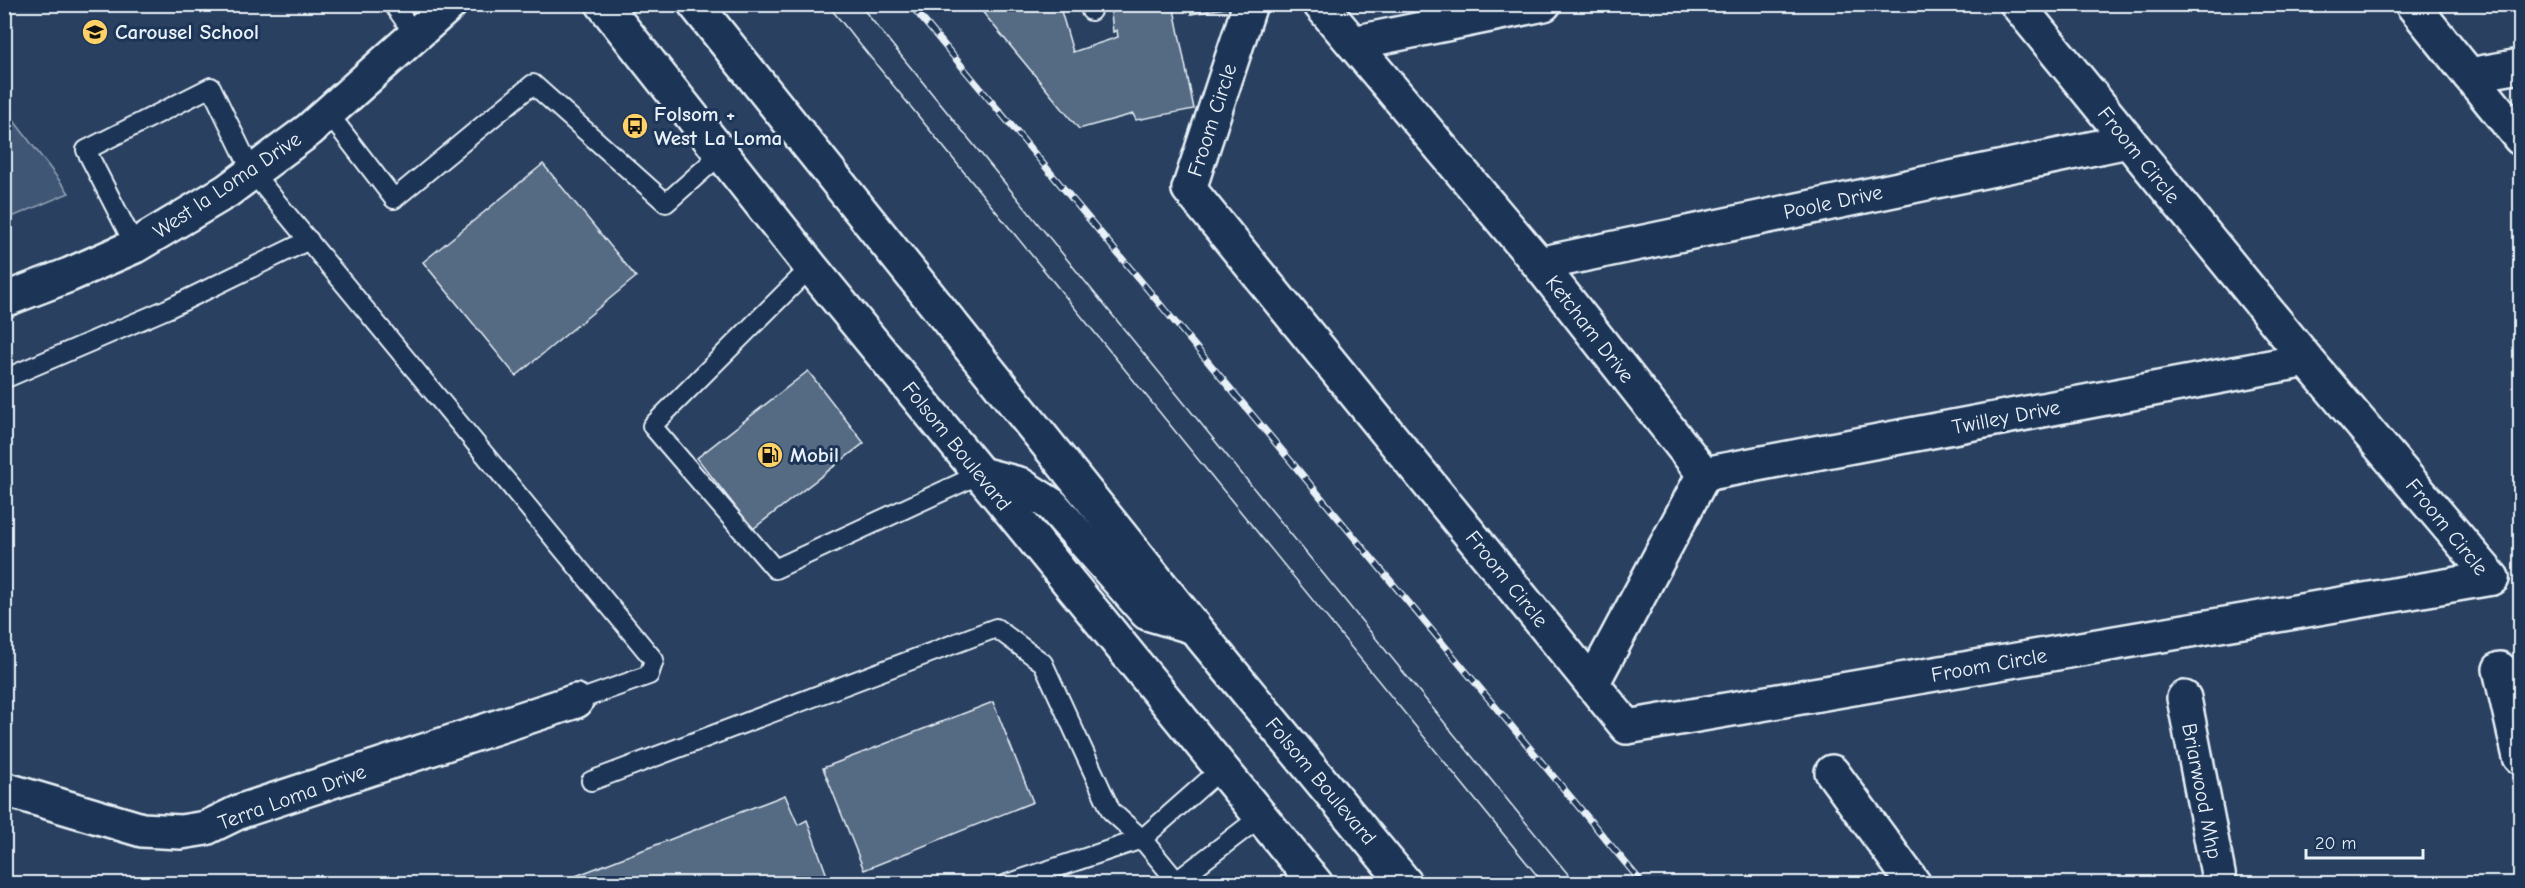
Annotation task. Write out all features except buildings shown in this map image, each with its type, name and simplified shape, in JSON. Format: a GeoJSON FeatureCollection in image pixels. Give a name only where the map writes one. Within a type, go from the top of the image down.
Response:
{"type":"FeatureCollection","features":[{"type":"Feature","properties":{"kind":"street","name":"West la Loma Drive"},"geometry":{"type":"LineString","coordinates":[[4,300],[135,246],[227,191],[309,130],[450,4]]}},
{"type":"Feature","properties":{"kind":"street","name":"Folsom Boulevard"},"geometry":{"type":"LineString","coordinates":[[603,4],[811,267],[1316,884]]}},
{"type":"Feature","properties":{"kind":"street","name":"Folsom Boulevard"},"geometry":{"type":"LineString","coordinates":[[695,4],[1194,627],[1406,884]]}},
{"type":"Feature","properties":{"kind":"street","name":"Froom Circle"},"geometry":{"type":"LineString","coordinates":[[1250,4],[1189,189],[1628,727],[2492,578],[2307,360],[2017,4]]}},
{"type":"Feature","properties":{"kind":"street","name":"Ketcham Drive"},"geometry":{"type":"LineString","coordinates":[[1320,4],[1539,264],[1704,474]]}},
{"type":"Feature","properties":{"kind":"street"},"geometry":{"type":"LineString","coordinates":[[1353,43],[1544,4]]}},
{"type":"Feature","properties":{"kind":"street"},"geometry":{"type":"LineString","coordinates":[[2412,4],[2520,138]]}},
{"type":"Feature","properties":{"kind":"street"},"geometry":{"type":"LineString","coordinates":[[2469,75],[2520,66]]}},
{"type":"Feature","properties":{"kind":"street","name":"Poole Drive"},"geometry":{"type":"LineString","coordinates":[[1539,264],[2128,141]]}},
{"type":"Feature","properties":{"kind":"street","name":"Twilley Drive"},"geometry":{"type":"LineString","coordinates":[[1704,474],[2307,360]]}},
{"type":"Feature","properties":{"kind":"street"},"geometry":{"type":"LineString","coordinates":[[980,474],[1019,484],[1052,504],[1147,614],[1194,627]]}},
{"type":"Feature","properties":{"kind":"street"},"geometry":{"type":"LineString","coordinates":[[1592,684],[1704,474]]}},
{"type":"Feature","properties":{"kind":"street"},"geometry":{"type":"LineString","coordinates":[[2500,669],[2520,757]]}},
{"type":"Feature","properties":{"kind":"street","name":"Briarwood Mhp"},"geometry":{"type":"LineString","coordinates":[[2184,698],[2220,884]]}},
{"type":"Feature","properties":{"kind":"street","name":"Terra Loma Drive"},"geometry":{"type":"LineString","coordinates":[[4,789],[142,830],[181,832],[206,828],[241,811],[576,701]]}},
{"type":"Feature","properties":{"kind":"street"},"geometry":{"type":"LineString","coordinates":[[1832,772],[1914,884]]}},
{"type":"Feature","properties":{"kind":"lane"},"geometry":{"type":"LineString","coordinates":[[393,4],[415,35]]}},
{"type":"Feature","properties":{"kind":"lane"},"geometry":{"type":"LineString","coordinates":[[328,113],[394,199],[533,84],[666,203],[722,153]]}},
{"type":"Feature","properties":{"kind":"lane"},"geometry":{"type":"LineString","coordinates":[[135,246],[86,150],[211,87],[252,172],[654,660],[649,675],[576,701]]}},
{"type":"Feature","properties":{"kind":"lane"},"geometry":{"type":"LineString","coordinates":[[4,379],[167,309],[309,240]]}},
{"type":"Feature","properties":{"kind":"lane"},"geometry":{"type":"LineString","coordinates":[[811,267],[652,426],[775,569],[980,474]]}},
{"type":"Feature","properties":{"kind":"lane"},"geometry":{"type":"LineString","coordinates":[[591,781],[996,628],[1043,663],[1111,811],[1142,839],[1176,883],[1260,817]]}},
{"type":"Feature","properties":{"kind":"lane"},"geometry":{"type":"LineString","coordinates":[[1007,884],[1142,839],[1221,769]]}},
{"type":"Feature","properties":{"kind":"shaded area"},"geometry":{"type":"Polygon","coordinates":[[[5,109],[69,193],[4,220],[5,109]]]}},
{"type":"Feature","properties":{"kind":"tram line"},"geometry":{"type":"LineString","coordinates":[[827,4],[1544,884]]}},
{"type":"Feature","properties":{"kind":"tram line"},"geometry":{"type":"LineString","coordinates":[[859,4],[1576,884]]}},
{"type":"Feature","properties":{"kind":"railway"},"geometry":{"type":"LineString","coordinates":[[910,4],[1643,884]]}},
{"type":"Feature","properties":{"kind":"place","name":"Carousel School"},"geometry":{"type":"Point","coordinates":[95,32]}},
{"type":"Feature","properties":{"kind":"place","name":"Folsom + West La Loma"},"geometry":{"type":"Point","coordinates":[635,126]}},
{"type":"Feature","properties":{"kind":"place","name":"Mobil"},"geometry":{"type":"Point","coordinates":[770,455]}}]}
